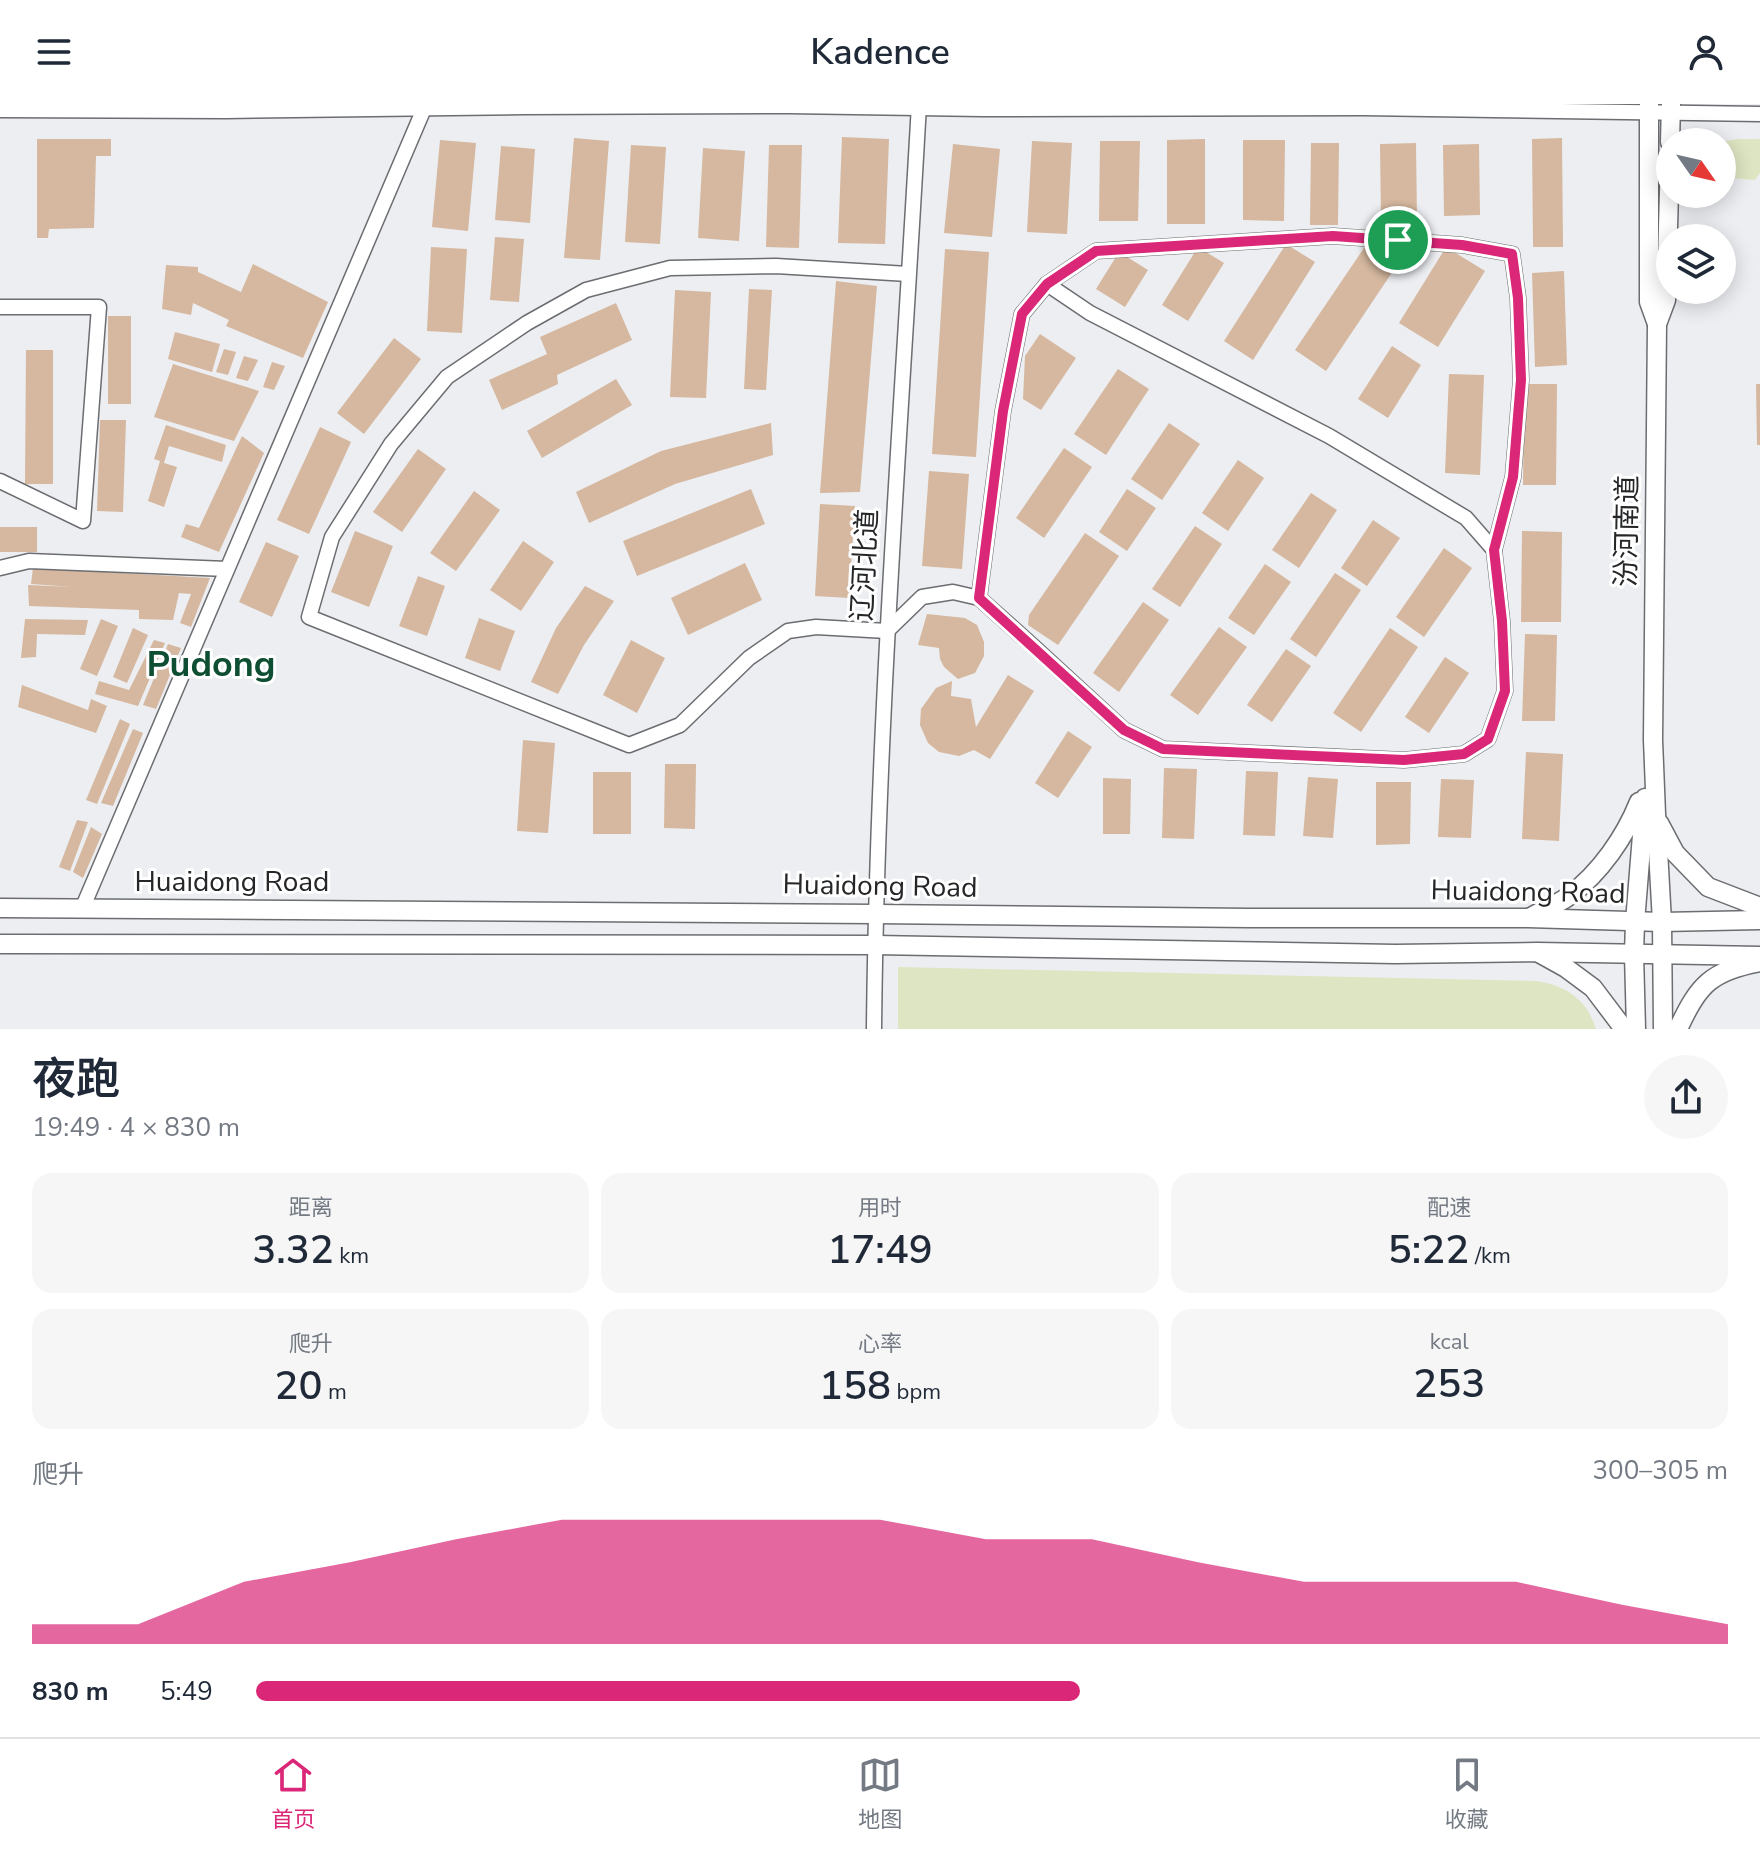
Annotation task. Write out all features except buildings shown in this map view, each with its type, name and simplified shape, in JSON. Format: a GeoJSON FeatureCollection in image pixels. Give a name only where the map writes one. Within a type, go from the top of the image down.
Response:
{"type":"FeatureCollection","features":[{"type":"Feature","properties":{"kind":"main road","name":"汾河南道"},"geometry":{"type":"LineString","coordinates":[[1649,108],[1649,302],[1657,324]]}},
{"type":"Feature","properties":{"kind":"main road"},"geometry":{"type":"LineString","coordinates":[[1670,128],[1671,108]]}},
{"type":"Feature","properties":{"kind":"main road","name":"汾河南道"},"geometry":{"type":"LineString","coordinates":[[1663,1029],[1662,922],[1653,740],[1657,324],[1666,300],[1669,208]]}},
{"type":"Feature","properties":{"kind":"main road","name":"汾河南道"},"geometry":{"type":"LineString","coordinates":[[1636,1029],[1635,922],[1653,740]]}},
{"type":"Feature","properties":{"kind":"main road"},"geometry":{"type":"LineString","coordinates":[[1528,918],[1568,897],[1604,862],[1631,821],[1647,780]]}},
{"type":"Feature","properties":{"kind":"main road"},"geometry":{"type":"LineString","coordinates":[[1656,814],[1675,853],[1708,887],[1760,907]]}},
{"type":"Feature","properties":{"kind":"main road","name":"Huaidong Road"},"geometry":{"type":"LineString","coordinates":[[0,908],[1528,918],[1635,922],[1760,920]]}},
{"type":"Feature","properties":{"kind":"main road"},"geometry":{"type":"LineString","coordinates":[[0,944],[875,945],[1395,954],[1537,952],[1760,959]]}},
{"type":"Feature","properties":{"kind":"main road"},"geometry":{"type":"LineString","coordinates":[[1537,952],[1593,988],[1624,1029]]}},
{"type":"Feature","properties":{"kind":"main road"},"geometry":{"type":"LineString","coordinates":[[1678,1029],[1698,991],[1710,978],[1760,959]]}},
{"type":"Feature","properties":{"kind":"street"},"geometry":{"type":"LineString","coordinates":[[82,909],[425,106]]}},
{"type":"Feature","properties":{"kind":"street"},"geometry":{"type":"LineString","coordinates":[[0,110],[919,106],[1671,108],[1760,114]]}},
{"type":"Feature","properties":{"kind":"street","name":"辽河北道"},"geometry":{"type":"LineString","coordinates":[[874,1029],[887,631],[919,106]]}},
{"type":"Feature","properties":{"kind":"street"},"geometry":{"type":"LineString","coordinates":[[908,274],[776,266],[670,268],[586,290],[550,310],[447,377],[391,444],[332,537],[309,617],[629,745],[680,725],[749,658],[788,631],[816,627],[887,631],[922,597],[953,592],[979,598],[1124,730],[1163,749],[1404,760],[1464,754],[1488,739],[1505,691],[1502,621],[1494,550],[1513,477],[1521,380],[1518,298],[1512,254],[1462,245],[1333,236],[1096,251],[1047,284],[1022,314],[1003,411],[979,598]]}},
{"type":"Feature","properties":{"kind":"street"},"geometry":{"type":"LineString","coordinates":[[1047,284],[1090,313],[1329,436],[1466,518],[1494,550]]}},
{"type":"Feature","properties":{"kind":"street"},"geometry":{"type":"LineString","coordinates":[[0,307],[99,307],[83,521],[0,481]]}},
{"type":"Feature","properties":{"kind":"street"},"geometry":{"type":"LineString","coordinates":[[3,568],[29,561],[227,569]]}},
{"type":"Feature","properties":{"kind":"green space"},"geometry":{"type":"Polygon","coordinates":[[[1736,139],[1760,139],[1760,173],[1755,180],[1736,178],[1736,139]]]}},
{"type":"Feature","properties":{"kind":"green space"},"geometry":{"type":"Polygon","coordinates":[[[898,967],[1537,981],[1574,996],[1587,1010],[1596,1029],[898,1029],[898,967]]]}},
{"type":"Feature","properties":{"kind":"district","name":"Pudong"},"geometry":{"type":"Point","coordinates":[211,664]}},
{"type":"Feature","properties":{"kind":"route"},"geometry":{"type":"LineString","coordinates":[[1333,236],[1398,240],[1462,245],[1512,254],[1518,298],[1521,380],[1513,477],[1494,550],[1502,621],[1505,691],[1488,739],[1464,754],[1404,760],[1163,749],[1124,730],[979,598],[1003,411],[1022,314],[1047,284],[1096,251],[1333,236]]}}]}
